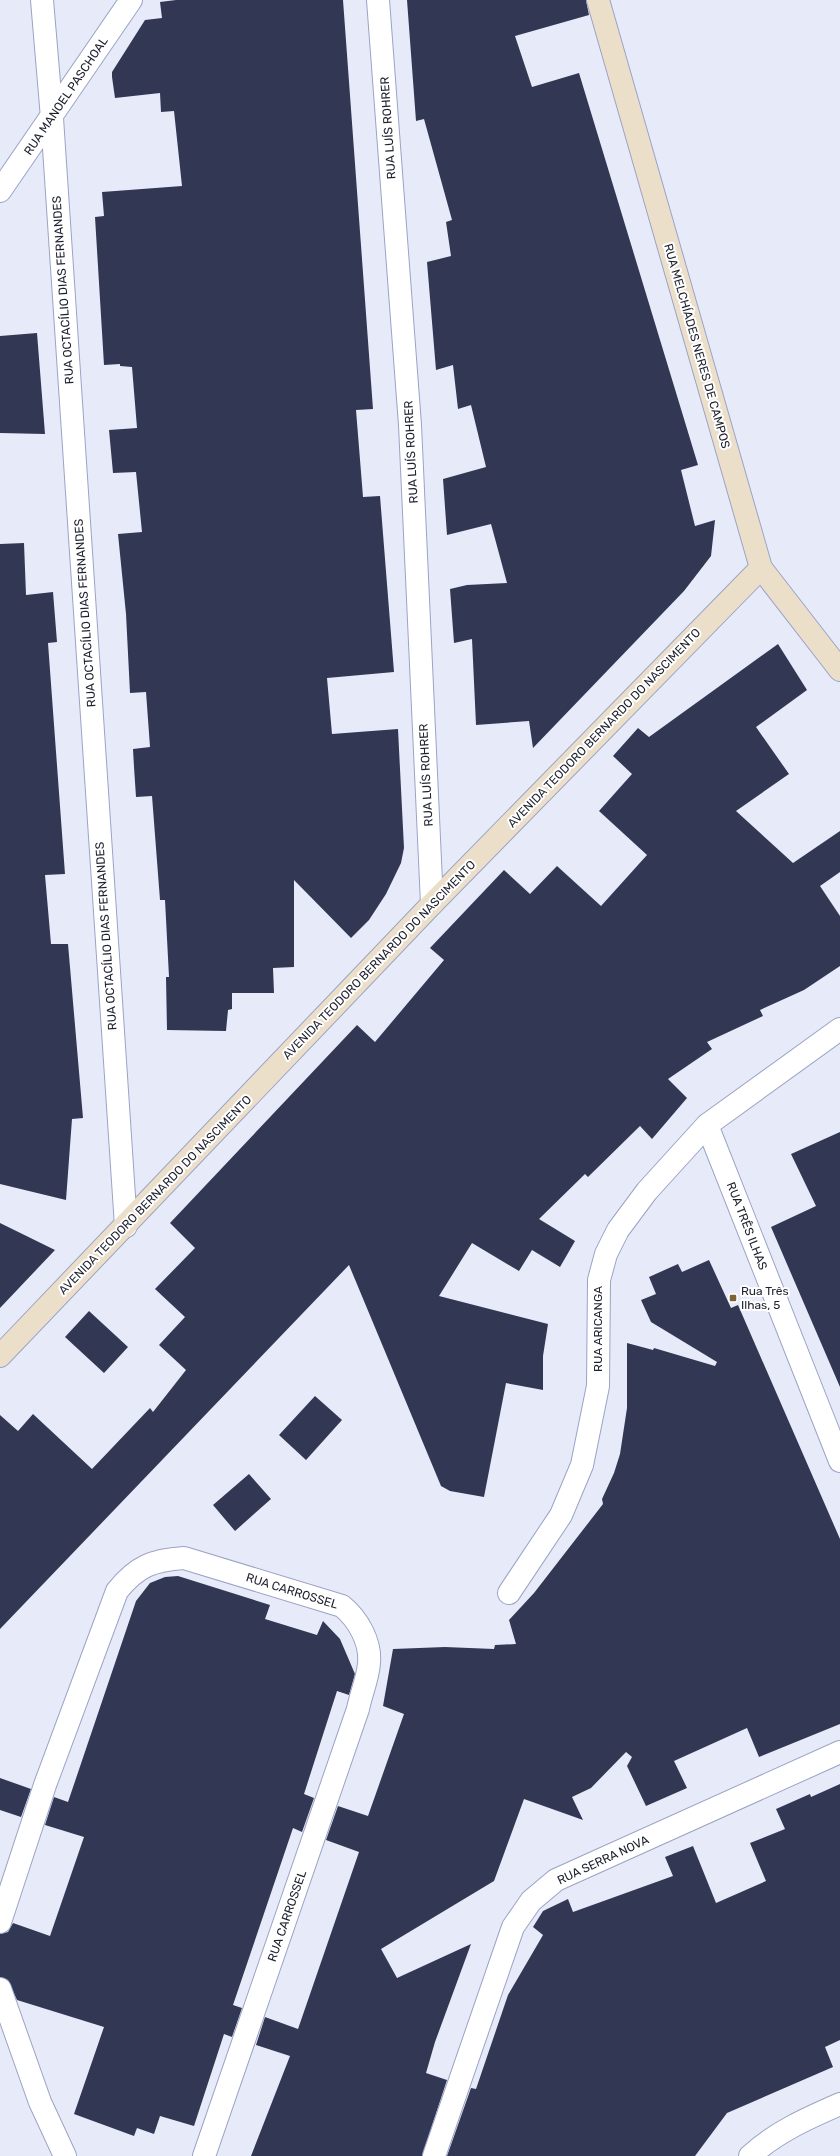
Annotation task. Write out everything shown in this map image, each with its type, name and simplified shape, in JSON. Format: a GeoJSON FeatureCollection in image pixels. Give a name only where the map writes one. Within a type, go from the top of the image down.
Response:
{"type":"FeatureCollection","features":[{"type":"Feature","properties":{"kind":"street","name":"RUA OCTACÍLIO DIAS FERNANDES"},"geometry":{"type":"LineString","coordinates":[[42,0],[52,118],[126,1226]]}},
{"type":"Feature","properties":{"kind":"street","name":"RUA MANOEL PASCHOAL"},"geometry":{"type":"LineString","coordinates":[[0,191],[52,118],[131,0]]}},
{"type":"Feature","properties":{"kind":"street","name":"RUA LUÍS ROHRER"},"geometry":{"type":"LineString","coordinates":[[378,0],[410,425],[432,904]]}},
{"type":"Feature","properties":{"kind":"street","name":"RUA MELCHÍADES NERES DE CAMPOS"},"geometry":{"type":"LineString","coordinates":[[598,0],[761,568],[840,670]]}},
{"type":"Feature","properties":{"kind":"street","name":"AVENIDA TEODORO BERNARDO DO NASCIMENTO"},"geometry":{"type":"LineString","coordinates":[[0,1356],[126,1226],[432,904],[761,568]]}},
{"type":"Feature","properties":{"kind":"street","name":"RUA ARICANGA"},"geometry":{"type":"LineString","coordinates":[[509,1593],[562,1515],[582,1464],[598,1386],[599,1280],[606,1254],[618,1230],[647,1191],[707,1125],[840,1029]]}},
{"type":"Feature","properties":{"kind":"street","name":"RUA TRÊS ILHAS"},"geometry":{"type":"LineString","coordinates":[[707,1125],[840,1461]]}},
{"type":"Feature","properties":{"kind":"street","name":"RUA CARROSSEL"},"geometry":{"type":"LineString","coordinates":[[0,1922],[45,1785],[117,1591],[127,1579],[147,1565],[161,1560],[184,1558],[342,1606],[351,1614],[366,1639],[369,1662],[358,1709],[204,2156]]}},
{"type":"Feature","properties":{"kind":"street","name":"RUA SERRA NOVA"},"geometry":{"type":"LineString","coordinates":[[434,2156],[513,1927],[530,1900],[556,1880],[840,1752]]}},
{"type":"Feature","properties":{"kind":"street"},"geometry":{"type":"LineString","coordinates":[[0,1989],[40,2102],[65,2156]]}},
{"type":"Feature","properties":{"kind":"street"},"geometry":{"type":"LineString","coordinates":[[750,2156],[770,2149],[808,2118],[840,2104]]}},
{"type":"Feature","properties":{"kind":"building"},"geometry":{"type":"Polygon","coordinates":[[[176,0],[343,0],[373,409],[356,410],[363,497],[380,496],[394,672],[327,678],[332,734],[398,729],[404,848],[401,863],[386,894],[369,920],[351,938],[294,880],[294,967],[273,968],[274,993],[232,993],[232,1009],[228,1010],[226,1031],[167,1030],[166,977],[169,977],[165,900],[160,900],[152,796],[136,797],[134,767],[133,749],[150,747],[146,692],[130,693],[126,614],[118,534],[142,532],[136,472],[113,473],[109,430],[137,428],[132,367],[120,366],[120,364],[104,365],[95,217],[104,216],[102,192],[182,186],[174,111],[161,112],[160,93],[115,98],[112,77],[112,72],[145,20],[162,18],[160,2],[176,0]]]}},
{"type":"Feature","properties":{"kind":"building"},"geometry":{"type":"Polygon","coordinates":[[[407,0],[586,0],[589,15],[515,36],[532,87],[579,73],[698,465],[681,470],[695,526],[715,520],[711,556],[684,591],[533,748],[529,721],[476,725],[472,639],[454,643],[450,589],[467,585],[507,583],[491,524],[447,535],[443,479],[486,467],[471,405],[458,409],[453,365],[436,370],[427,262],[451,256],[446,222],[452,220],[424,119],[416,121],[407,0]]]}},
{"type":"Feature","properties":{"kind":"building"},"geometry":{"type":"Polygon","coordinates":[[[37,333],[45,434],[0,433],[0,336],[37,333]]]}},
{"type":"Feature","properties":{"kind":"building"},"geometry":{"type":"Polygon","coordinates":[[[24,543],[26,595],[53,592],[57,642],[48,643],[65,874],[45,875],[51,944],[68,944],[83,1118],[72,1119],[66,1200],[0,1184],[0,544],[24,543]]]}},
{"type":"Feature","properties":{"kind":"building"},"geometry":{"type":"Polygon","coordinates":[[[778,644],[807,690],[756,727],[789,774],[736,811],[793,863],[840,831],[840,872],[820,886],[840,916],[840,966],[804,990],[760,1010],[763,1016],[707,1042],[712,1049],[668,1079],[687,1098],[652,1139],[640,1126],[588,1177],[585,1174],[539,1219],[575,1241],[560,1267],[532,1250],[519,1271],[472,1243],[439,1296],[548,1324],[543,1356],[543,1390],[506,1383],[484,1497],[450,1491],[441,1486],[349,1265],[0,1629],[0,1415],[18,1431],[33,1414],[92,1469],[150,1408],[153,1412],[186,1370],[159,1345],[185,1317],[155,1289],[195,1248],[170,1223],[357,1025],[375,1042],[444,960],[430,948],[504,870],[530,894],[557,866],[601,906],[647,855],[599,811],[632,774],[613,756],[638,728],[649,737],[778,644]]]}},
{"type":"Feature","properties":{"kind":"building"},"geometry":{"type":"Polygon","coordinates":[[[840,1132],[840,1387],[771,1227],[816,1206],[791,1154],[840,1132]]]}},
{"type":"Feature","properties":{"kind":"building"},"geometry":{"type":"Polygon","coordinates":[[[0,1223],[55,1250],[0,1308],[0,1223]]]}},
{"type":"Feature","properties":{"kind":"building"},"geometry":{"type":"Polygon","coordinates":[[[709,1260],[731,1308],[738,1305],[840,1539],[840,1724],[759,1757],[747,1728],[674,1761],[687,1788],[646,1806],[627,1766],[632,1757],[626,1752],[591,1788],[572,1797],[583,1820],[524,1799],[494,1881],[381,1949],[397,1978],[471,1944],[435,2042],[426,2073],[447,2080],[422,2156],[251,2156],[290,2056],[256,2045],[265,2017],[298,2029],[359,1852],[326,1840],[338,1806],[368,1816],[404,1714],[383,1706],[393,1649],[445,1647],[494,1649],[495,1645],[516,1644],[509,1620],[534,1593],[603,1504],[602,1499],[614,1473],[620,1454],[627,1408],[627,1343],[653,1350],[654,1348],[715,1366],[717,1362],[651,1322],[641,1300],[656,1294],[649,1277],[678,1264],[682,1272],[709,1260]]]}},
{"type":"Feature","properties":{"kind":"building"},"geometry":{"type":"Polygon","coordinates":[[[89,1311],[128,1347],[104,1373],[65,1337],[89,1311]]]}},
{"type":"Feature","properties":{"kind":"building"},"geometry":{"type":"Polygon","coordinates":[[[315,1396],[342,1420],[306,1460],[279,1435],[315,1396]]]}},
{"type":"Feature","properties":{"kind":"building"},"geometry":{"type":"Polygon","coordinates":[[[249,1474],[271,1499],[235,1531],[213,1505],[249,1474]]]}},
{"type":"Feature","properties":{"kind":"building"},"geometry":{"type":"Polygon","coordinates":[[[178,1576],[270,1605],[265,1619],[317,1635],[323,1621],[340,1639],[355,1674],[349,1695],[337,1691],[304,1794],[314,1798],[302,1832],[293,1828],[233,2005],[242,2008],[232,2037],[224,2034],[194,2126],[160,2116],[154,2134],[137,2128],[134,2136],[74,2114],[104,2027],[17,2000],[8,1980],[0,1977],[0,1934],[8,1932],[13,1923],[50,1936],[84,1837],[45,1825],[54,1797],[68,1802],[136,1601],[150,1583],[165,1577],[178,1576]]]}},
{"type":"Feature","properties":{"kind":"building"},"geometry":{"type":"Polygon","coordinates":[[[0,1778],[31,1789],[21,1817],[0,1810],[0,1778]]]}},
{"type":"Feature","properties":{"kind":"building"},"geometry":{"type":"Polygon","coordinates":[[[840,1784],[840,2040],[825,2047],[833,2067],[727,2113],[695,2156],[447,2156],[471,2088],[476,2089],[508,1995],[543,1935],[533,1927],[543,1911],[568,1899],[573,1912],[673,1876],[665,1857],[693,1846],[716,1903],[766,1881],[750,1843],[785,1829],[776,1809],[810,1794],[811,1797],[840,1784]]]}},
{"type":"Feature","properties":{"kind":"place","name":"Rua Três Ilhas, 5"},"geometry":{"type":"Point","coordinates":[733,1298]}}]}
